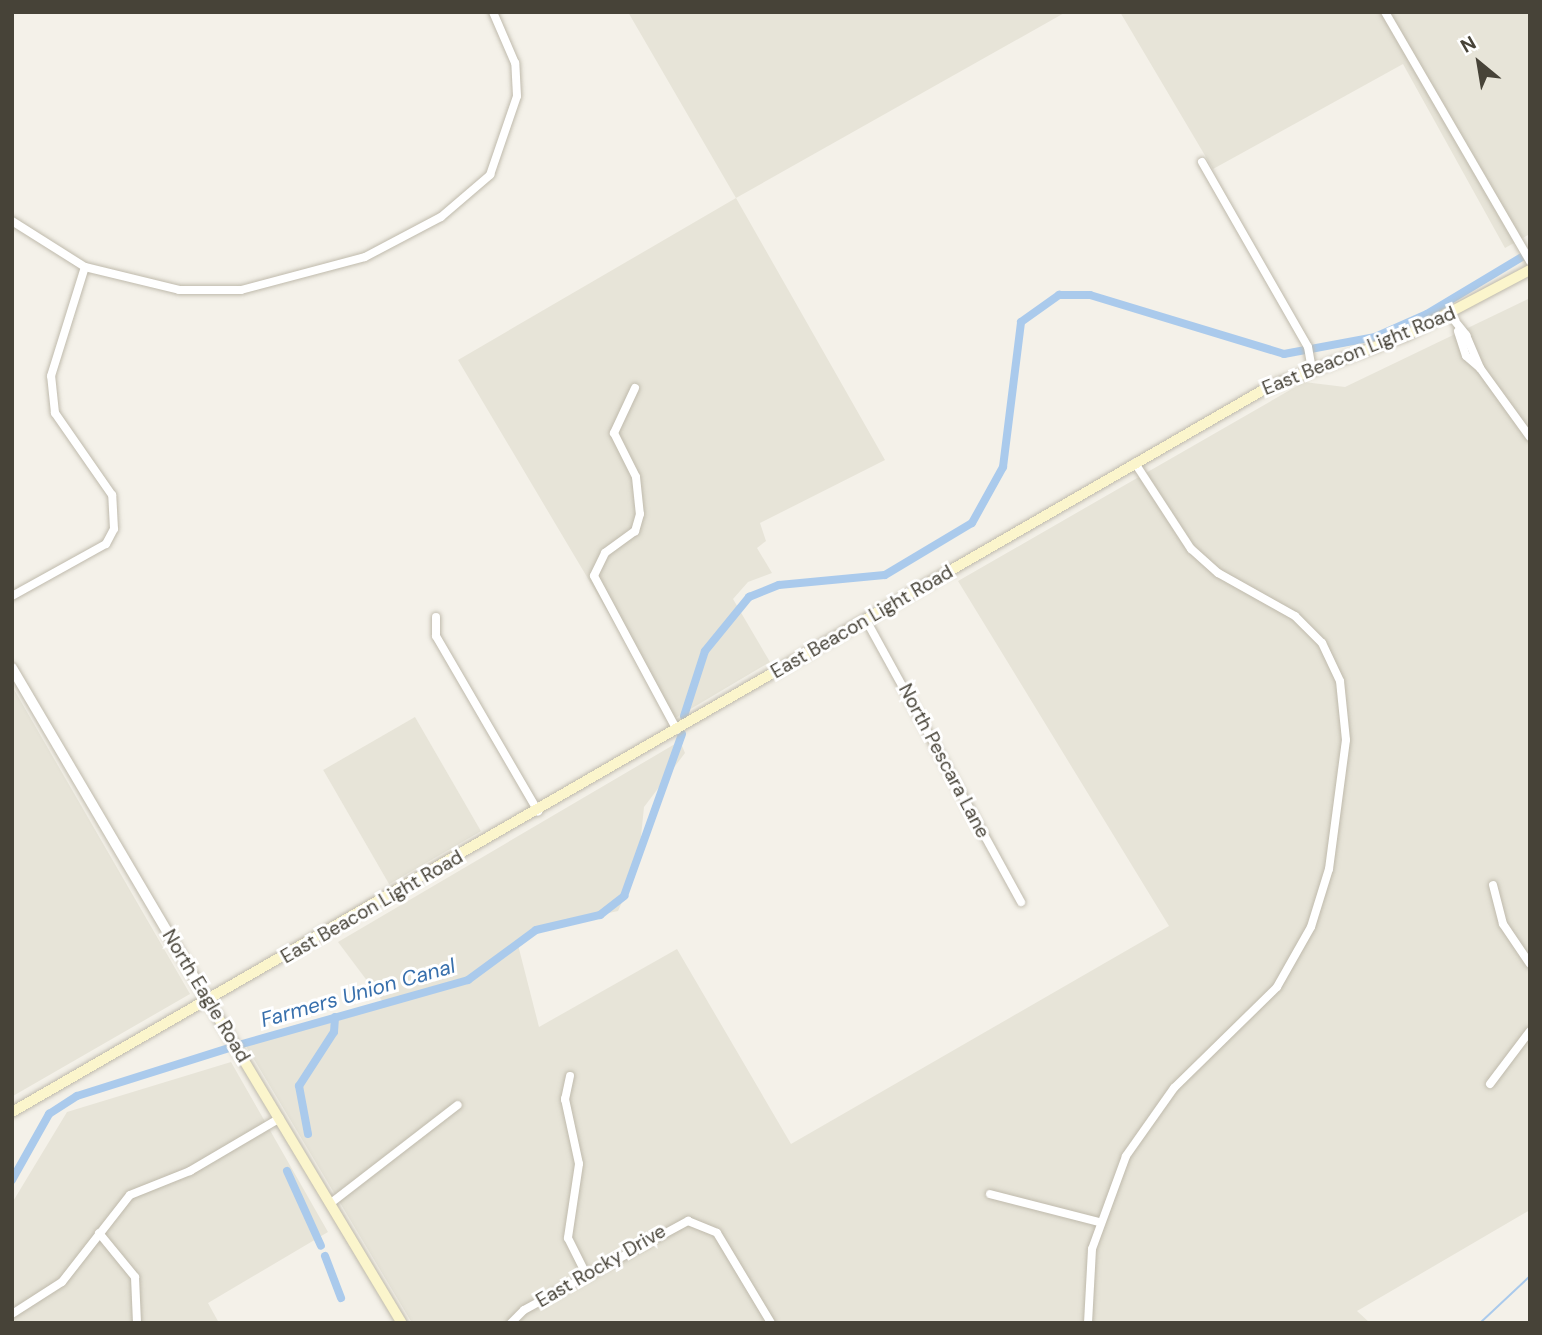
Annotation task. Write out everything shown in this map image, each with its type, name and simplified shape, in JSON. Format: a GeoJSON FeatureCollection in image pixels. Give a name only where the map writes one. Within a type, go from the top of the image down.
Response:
{"type":"FeatureCollection","features":[{"type":"Feature","properties":{"kind":"main road","name":"East Beacon Light Road"},"geometry":{"type":"LineString","coordinates":[[12,1112],[538,811],[1268,387],[1450,315],[1530,270]]}},
{"type":"Feature","properties":{"kind":"main road","name":"North Eagle Road"},"geometry":{"type":"LineString","coordinates":[[207,999],[402,1323]]}},
{"type":"Feature","properties":{"kind":"street"},"geometry":{"type":"LineString","coordinates":[[12,221],[85,267],[179,290],[241,290],[365,257],[441,217],[490,175],[507,139],[517,96],[515,63],[493,12]]}},
{"type":"Feature","properties":{"kind":"street"},"geometry":{"type":"LineString","coordinates":[[1385,12],[1527,257]]}},
{"type":"Feature","properties":{"kind":"street"},"geometry":{"type":"LineString","coordinates":[[1202,162],[1309,350],[1311,369]]}},
{"type":"Feature","properties":{"kind":"street"},"geometry":{"type":"LineString","coordinates":[[12,596],[106,544],[114,529],[112,495],[68,439],[54,401],[51,376],[62,327],[85,267]]}},
{"type":"Feature","properties":{"kind":"street"},"geometry":{"type":"LineString","coordinates":[[1450,315],[1466,356],[1480,368],[1530,437]]}},
{"type":"Feature","properties":{"kind":"street"},"geometry":{"type":"LineString","coordinates":[[635,388],[614,433],[636,477],[640,514],[635,531],[605,553],[594,576],[677,730]]}},
{"type":"Feature","properties":{"kind":"street"},"geometry":{"type":"LineString","coordinates":[[1088,1323],[1099,1222],[1146,1122],[1256,1012],[1297,956],[1329,869],[1346,740],[1340,681],[1322,643],[1295,616],[1218,573],[1191,549],[1135,463]]}},
{"type":"Feature","properties":{"kind":"street"},"geometry":{"type":"LineString","coordinates":[[436,617],[436,636],[538,811]]}},
{"type":"Feature","properties":{"kind":"street","name":"North Pescara Lane"},"geometry":{"type":"LineString","coordinates":[[866,620],[1021,902]]}},
{"type":"Feature","properties":{"kind":"street","name":"North Eagle Road"},"geometry":{"type":"LineString","coordinates":[[12,668],[207,999]]}},
{"type":"Feature","properties":{"kind":"street"},"geometry":{"type":"LineString","coordinates":[[1493,885],[1503,924],[1530,964]]}},
{"type":"Feature","properties":{"kind":"street"},"geometry":{"type":"LineString","coordinates":[[1490,1084],[1530,1031]]}},
{"type":"Feature","properties":{"kind":"street"},"geometry":{"type":"LineString","coordinates":[[570,1076],[565,1099],[579,1164],[568,1238],[586,1274]]}},
{"type":"Feature","properties":{"kind":"street"},"geometry":{"type":"LineString","coordinates":[[331,1203],[458,1105]]}},
{"type":"Feature","properties":{"kind":"street"},"geometry":{"type":"LineString","coordinates":[[12,1314],[62,1282],[130,1195],[190,1171],[280,1118]]}},
{"type":"Feature","properties":{"kind":"street"},"geometry":{"type":"LineString","coordinates":[[990,1194],[1099,1222]]}},
{"type":"Feature","properties":{"kind":"street","name":"East Rocky Drive"},"geometry":{"type":"LineString","coordinates":[[511,1323],[586,1274],[674,1224],[696,1222],[717,1233],[771,1323]]}},
{"type":"Feature","properties":{"kind":"street"},"geometry":{"type":"LineString","coordinates":[[99,1233],[135,1277],[136,1323]]}},
{"type":"Feature","properties":{"kind":"shaded area"},"geometry":{"type":"Polygon","coordinates":[[[628,12],[1066,12],[736,198],[628,12]]]}},
{"type":"Feature","properties":{"kind":"shaded area"},"geometry":{"type":"Polygon","coordinates":[[[1120,12],[1530,12],[1530,234],[1505,248],[1403,64],[1213,169],[1120,12]]]}},
{"type":"Feature","properties":{"kind":"shaded area"},"geometry":{"type":"Polygon","coordinates":[[[736,198],[885,460],[760,523],[766,541],[757,548],[772,573],[748,582],[733,599],[770,662],[672,720],[458,360],[736,198]]]}},
{"type":"Feature","properties":{"kind":"shaded area"},"geometry":{"type":"Polygon","coordinates":[[[1530,298],[1530,1210],[1357,1311],[1370,1323],[412,1323],[246,1046],[386,1006],[338,942],[680,741],[685,753],[644,807],[638,866],[618,911],[528,931],[517,941],[539,1027],[677,949],[791,1144],[1169,926],[958,581],[1304,382],[1345,387],[1530,298]]]}},
{"type":"Feature","properties":{"kind":"shaded area"},"geometry":{"type":"Polygon","coordinates":[[[12,686],[190,994],[13,1096],[12,1095],[12,686]]]}},
{"type":"Feature","properties":{"kind":"shaded area"},"geometry":{"type":"Polygon","coordinates":[[[415,717],[481,831],[389,884],[323,770],[415,717]]]}},
{"type":"Feature","properties":{"kind":"shaded area"},"geometry":{"type":"Polygon","coordinates":[[[231,1062],[328,1232],[208,1303],[219,1323],[12,1323],[12,1203],[67,1112],[231,1062]]]}},
{"type":"Feature","properties":{"kind":"waterway","name":"Farmers Union Canal"},"geometry":{"type":"LineString","coordinates":[[684,716],[705,651],[749,597],[779,585],[885,575],[972,523],[1003,467],[1021,322],[1059,295],[1090,295],[1284,354],[1375,337],[1427,314],[1530,252]]}},
{"type":"Feature","properties":{"kind":"waterway","name":"Farmers Union Canal"},"geometry":{"type":"LineString","coordinates":[[242,1044],[468,980],[536,930],[600,915],[624,896],[682,734]]}},
{"type":"Feature","properties":{"kind":"waterway"},"geometry":{"type":"LineString","coordinates":[[308,1134],[299,1086],[334,1032],[335,1017]]}},
{"type":"Feature","properties":{"kind":"waterway","name":"Farmers Union Canal"},"geometry":{"type":"LineString","coordinates":[[12,1180],[49,1114],[77,1096],[229,1048]]}},
{"type":"Feature","properties":{"kind":"waterway"},"geometry":{"type":"LineString","coordinates":[[287,1171],[321,1246]]}},
{"type":"Feature","properties":{"kind":"waterway"},"geometry":{"type":"LineString","coordinates":[[325,1256],[341,1298]]}},
{"type":"Feature","properties":{"kind":"waterway"},"geometry":{"type":"LineString","coordinates":[[1480,1323],[1530,1276]]}}]}
